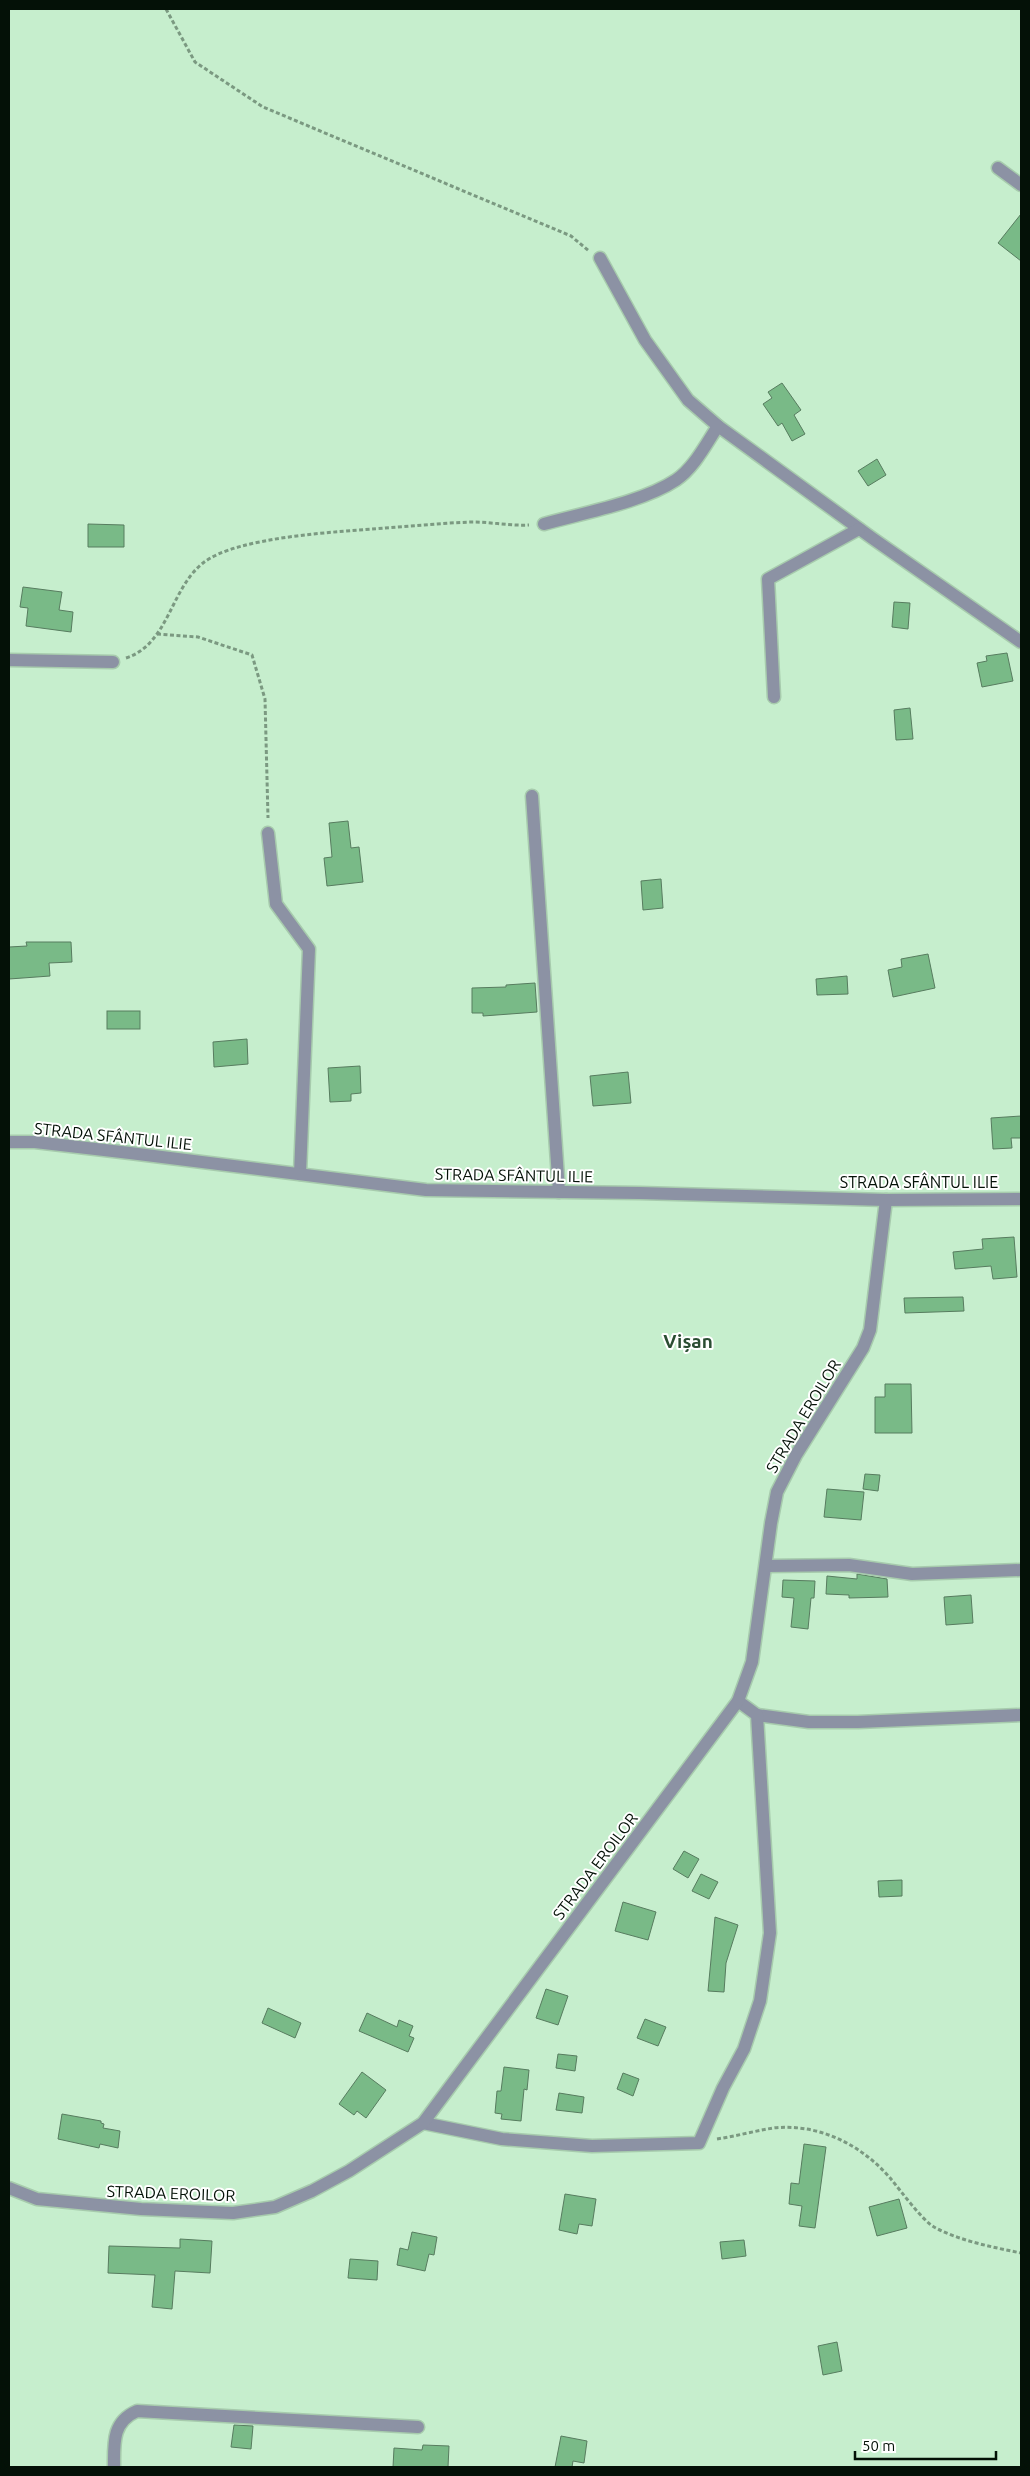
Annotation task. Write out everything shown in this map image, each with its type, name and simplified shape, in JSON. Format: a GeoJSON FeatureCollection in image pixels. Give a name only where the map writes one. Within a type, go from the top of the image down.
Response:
{"type":"FeatureCollection","features":[{"type":"Feature","properties":{"kind":"street"},"geometry":{"type":"LineString","coordinates":[[998,168],[1021,185]]}},
{"type":"Feature","properties":{"kind":"street"},"geometry":{"type":"LineString","coordinates":[[600,258],[645,340],[688,400],[718,426],[859,529],[1021,642]]}},
{"type":"Feature","properties":{"kind":"street"},"geometry":{"type":"LineString","coordinates":[[544,524],[644,495],[676,480],[692,464],[718,426]]}},
{"type":"Feature","properties":{"kind":"street"},"geometry":{"type":"LineString","coordinates":[[774,697],[768,579],[859,529]]}},
{"type":"Feature","properties":{"kind":"street"},"geometry":{"type":"LineString","coordinates":[[9,660],[113,662]]}},
{"type":"Feature","properties":{"kind":"street"},"geometry":{"type":"LineString","coordinates":[[532,796],[559,1192]]}},
{"type":"Feature","properties":{"kind":"street"},"geometry":{"type":"LineString","coordinates":[[268,833],[276,904],[309,948],[300,1174]]}},
{"type":"Feature","properties":{"kind":"street","name":"STRADA SFÂNTUL ILIE"},"geometry":{"type":"LineString","coordinates":[[9,1142],[35,1142],[426,1190],[886,1200],[1021,1199]]}},
{"type":"Feature","properties":{"kind":"street","name":"STRADA EROILOR"},"geometry":{"type":"LineString","coordinates":[[9,2188],[36,2199],[141,2209],[233,2213],[275,2207],[312,2191],[349,2171],[424,2123],[738,1701],[752,1662],[777,1492],[796,1455],[862,1348],[870,1330],[886,1200]]}},
{"type":"Feature","properties":{"kind":"street"},"geometry":{"type":"LineString","coordinates":[[766,1566],[850,1566],[912,1574],[1021,1570]]}},
{"type":"Feature","properties":{"kind":"street"},"geometry":{"type":"LineString","coordinates":[[738,1701],[757,1715],[810,1722],[858,1722],[932,1717],[1021,1715]]}},
{"type":"Feature","properties":{"kind":"street"},"geometry":{"type":"LineString","coordinates":[[424,2123],[502,2139],[592,2146],[699,2143],[723,2088],[744,2049],[760,2001],[770,1933],[757,1715]]}},
{"type":"Feature","properties":{"kind":"street"},"geometry":{"type":"LineString","coordinates":[[114,2467],[114,2447],[119,2426],[127,2416],[138,2411],[418,2427]]}},
{"type":"Feature","properties":{"kind":"path"},"geometry":{"type":"LineString","coordinates":[[166,9],[195,62],[263,107],[571,236],[600,258]]}},
{"type":"Feature","properties":{"kind":"path"},"geometry":{"type":"LineString","coordinates":[[113,662],[144,649],[157,634],[185,583],[203,563],[221,553],[306,535],[473,522],[526,526],[544,524]]}},
{"type":"Feature","properties":{"kind":"path"},"geometry":{"type":"LineString","coordinates":[[157,634],[198,637],[252,655],[265,699],[268,833]]}},
{"type":"Feature","properties":{"kind":"path"},"geometry":{"type":"LineString","coordinates":[[699,2143],[774,2128],[802,2128],[832,2136],[855,2146],[878,2164],[932,2226],[986,2245],[1021,2253]]}},
{"type":"Feature","properties":{"kind":"building"},"geometry":{"type":"Polygon","coordinates":[[[1021,214],[1021,261],[998,243],[1021,214]]]}},
{"type":"Feature","properties":{"kind":"building"},"geometry":{"type":"Polygon","coordinates":[[[782,383],[801,410],[794,415],[805,434],[792,441],[782,423],[778,426],[763,404],[772,398],[768,392],[782,383]]]}},
{"type":"Feature","properties":{"kind":"building"},"geometry":{"type":"Polygon","coordinates":[[[877,459],[886,475],[868,486],[858,471],[877,459]]]}},
{"type":"Feature","properties":{"kind":"building"},"geometry":{"type":"Polygon","coordinates":[[[88,524],[124,525],[124,547],[88,547],[88,524]]]}},
{"type":"Feature","properties":{"kind":"building"},"geometry":{"type":"Polygon","coordinates":[[[23,587],[62,592],[59,610],[73,612],[71,632],[26,626],[28,608],[20,607],[23,587]]]}},
{"type":"Feature","properties":{"kind":"building"},"geometry":{"type":"Polygon","coordinates":[[[894,602],[910,603],[908,629],[892,627],[894,602]]]}},
{"type":"Feature","properties":{"kind":"building"},"geometry":{"type":"Polygon","coordinates":[[[1007,653],[1013,681],[982,687],[977,663],[987,661],[986,656],[1007,653]]]}},
{"type":"Feature","properties":{"kind":"building"},"geometry":{"type":"Polygon","coordinates":[[[910,708],[913,739],[896,740],[894,710],[910,708]]]}},
{"type":"Feature","properties":{"kind":"building"},"geometry":{"type":"Polygon","coordinates":[[[348,821],[351,848],[359,847],[363,882],[327,886],[324,858],[332,857],[329,823],[348,821]]]}},
{"type":"Feature","properties":{"kind":"building"},"geometry":{"type":"Polygon","coordinates":[[[661,879],[663,908],[643,910],[641,881],[661,879]]]}},
{"type":"Feature","properties":{"kind":"building"},"geometry":{"type":"Polygon","coordinates":[[[26,942],[71,942],[72,962],[49,963],[50,976],[9,979],[9,947],[27,946],[26,942]]]}},
{"type":"Feature","properties":{"kind":"building"},"geometry":{"type":"Polygon","coordinates":[[[928,954],[935,988],[893,997],[888,970],[902,967],[901,959],[928,954]]]}},
{"type":"Feature","properties":{"kind":"building"},"geometry":{"type":"Polygon","coordinates":[[[847,976],[848,994],[817,995],[816,979],[847,976]]]}},
{"type":"Feature","properties":{"kind":"building"},"geometry":{"type":"Polygon","coordinates":[[[535,983],[537,1012],[483,1016],[483,1013],[472,1013],[472,988],[506,987],[506,985],[535,983]]]}},
{"type":"Feature","properties":{"kind":"building"},"geometry":{"type":"Polygon","coordinates":[[[107,1011],[140,1011],[140,1029],[107,1029],[107,1011]]]}},
{"type":"Feature","properties":{"kind":"building"},"geometry":{"type":"Polygon","coordinates":[[[247,1039],[248,1064],[214,1067],[213,1042],[247,1039]]]}},
{"type":"Feature","properties":{"kind":"building"},"geometry":{"type":"Polygon","coordinates":[[[360,1066],[361,1093],[351,1094],[351,1101],[330,1102],[328,1068],[360,1066]]]}},
{"type":"Feature","properties":{"kind":"building"},"geometry":{"type":"Polygon","coordinates":[[[628,1072],[631,1103],[593,1106],[590,1076],[628,1072]]]}},
{"type":"Feature","properties":{"kind":"building"},"geometry":{"type":"Polygon","coordinates":[[[1021,1116],[1021,1138],[1011,1138],[1012,1148],[993,1149],[991,1118],[1021,1116]]]}},
{"type":"Feature","properties":{"kind":"building"},"geometry":{"type":"Polygon","coordinates":[[[1014,1237],[1017,1277],[993,1279],[991,1266],[955,1269],[953,1252],[983,1249],[982,1239],[1014,1237]]]}},
{"type":"Feature","properties":{"kind":"building"},"geometry":{"type":"Polygon","coordinates":[[[963,1297],[964,1311],[905,1313],[904,1298],[963,1297]]]}},
{"type":"Feature","properties":{"kind":"building"},"geometry":{"type":"Polygon","coordinates":[[[885,1384],[911,1384],[912,1433],[875,1433],[875,1397],[885,1397],[885,1384]]]}},
{"type":"Feature","properties":{"kind":"building"},"geometry":{"type":"Polygon","coordinates":[[[865,1474],[880,1475],[878,1491],[863,1489],[865,1474]]]}},
{"type":"Feature","properties":{"kind":"building"},"geometry":{"type":"Polygon","coordinates":[[[827,1489],[864,1492],[861,1520],[824,1517],[827,1489]]]}},
{"type":"Feature","properties":{"kind":"building"},"geometry":{"type":"Polygon","coordinates":[[[857,1574],[887,1579],[888,1597],[849,1598],[849,1595],[826,1594],[827,1576],[857,1579],[857,1574]]]}},
{"type":"Feature","properties":{"kind":"building"},"geometry":{"type":"Polygon","coordinates":[[[783,1580],[815,1581],[814,1598],[811,1598],[808,1629],[791,1627],[794,1598],[782,1597],[783,1580]]]}},
{"type":"Feature","properties":{"kind":"building"},"geometry":{"type":"Polygon","coordinates":[[[971,1595],[973,1623],[946,1625],[944,1597],[971,1595]]]}},
{"type":"Feature","properties":{"kind":"building"},"geometry":{"type":"Polygon","coordinates":[[[684,1851],[699,1859],[688,1878],[673,1869],[684,1851]]]}},
{"type":"Feature","properties":{"kind":"building"},"geometry":{"type":"Polygon","coordinates":[[[701,1874],[718,1882],[709,1899],[692,1891],[701,1874]]]}},
{"type":"Feature","properties":{"kind":"building"},"geometry":{"type":"Polygon","coordinates":[[[902,1880],[902,1896],[879,1897],[878,1881],[902,1880]]]}},
{"type":"Feature","properties":{"kind":"building"},"geometry":{"type":"Polygon","coordinates":[[[623,1902],[656,1912],[648,1940],[615,1931],[623,1902]]]}},
{"type":"Feature","properties":{"kind":"building"},"geometry":{"type":"Polygon","coordinates":[[[715,1917],[738,1925],[726,1963],[724,1992],[708,1991],[715,1917]]]}},
{"type":"Feature","properties":{"kind":"building"},"geometry":{"type":"Polygon","coordinates":[[[546,1989],[568,1996],[558,2025],[536,2018],[546,1989]]]}},
{"type":"Feature","properties":{"kind":"building"},"geometry":{"type":"Polygon","coordinates":[[[268,2008],[301,2023],[295,2038],[262,2023],[268,2008]]]}},
{"type":"Feature","properties":{"kind":"building"},"geometry":{"type":"Polygon","coordinates":[[[367,2013],[397,2027],[399,2020],[413,2026],[409,2036],[414,2038],[408,2052],[359,2031],[367,2013]]]}},
{"type":"Feature","properties":{"kind":"building"},"geometry":{"type":"Polygon","coordinates":[[[645,2019],[666,2027],[658,2046],[637,2038],[645,2019]]]}},
{"type":"Feature","properties":{"kind":"building"},"geometry":{"type":"Polygon","coordinates":[[[558,2054],[577,2056],[575,2071],[556,2068],[558,2054]]]}},
{"type":"Feature","properties":{"kind":"building"},"geometry":{"type":"Polygon","coordinates":[[[504,2067],[529,2070],[527,2090],[524,2089],[521,2121],[501,2119],[502,2114],[495,2113],[497,2091],[501,2091],[504,2067]]]}},
{"type":"Feature","properties":{"kind":"building"},"geometry":{"type":"Polygon","coordinates":[[[362,2072],[386,2090],[366,2118],[357,2111],[354,2115],[339,2104],[362,2072]]]}},
{"type":"Feature","properties":{"kind":"building"},"geometry":{"type":"Polygon","coordinates":[[[623,2073],[639,2079],[633,2096],[617,2089],[623,2073]]]}},
{"type":"Feature","properties":{"kind":"building"},"geometry":{"type":"Polygon","coordinates":[[[559,2093],[584,2097],[582,2113],[556,2110],[559,2093]]]}},
{"type":"Feature","properties":{"kind":"building"},"geometry":{"type":"Polygon","coordinates":[[[62,2114],[101,2121],[104,2124],[103,2128],[120,2131],[118,2148],[100,2144],[99,2148],[58,2139],[62,2114]]]}},
{"type":"Feature","properties":{"kind":"building"},"geometry":{"type":"Polygon","coordinates":[[[804,2144],[826,2147],[815,2228],[799,2226],[802,2206],[789,2204],[791,2183],[799,2184],[804,2144]]]}},
{"type":"Feature","properties":{"kind":"building"},"geometry":{"type":"Polygon","coordinates":[[[565,2194],[596,2199],[592,2226],[579,2224],[577,2234],[559,2230],[565,2194]]]}},
{"type":"Feature","properties":{"kind":"building"},"geometry":{"type":"Polygon","coordinates":[[[899,2199],[907,2228],[877,2236],[869,2207],[899,2199]]]}},
{"type":"Feature","properties":{"kind":"building"},"geometry":{"type":"Polygon","coordinates":[[[412,2232],[437,2237],[434,2255],[429,2254],[425,2271],[397,2265],[400,2248],[408,2250],[412,2232]]]}},
{"type":"Feature","properties":{"kind":"building"},"geometry":{"type":"Polygon","coordinates":[[[180,2239],[212,2241],[210,2273],[175,2271],[172,2309],[152,2307],[155,2275],[108,2273],[109,2246],[180,2248],[180,2239]]]}},
{"type":"Feature","properties":{"kind":"building"},"geometry":{"type":"Polygon","coordinates":[[[744,2240],[746,2256],[722,2259],[720,2242],[744,2240]]]}},
{"type":"Feature","properties":{"kind":"building"},"geometry":{"type":"Polygon","coordinates":[[[350,2259],[378,2261],[377,2280],[348,2278],[350,2259]]]}},
{"type":"Feature","properties":{"kind":"building"},"geometry":{"type":"Polygon","coordinates":[[[837,2342],[842,2371],[823,2375],[818,2346],[837,2342]]]}},
{"type":"Feature","properties":{"kind":"building"},"geometry":{"type":"Polygon","coordinates":[[[234,2425],[253,2426],[251,2449],[231,2447],[234,2425]]]}},
{"type":"Feature","properties":{"kind":"building"},"geometry":{"type":"Polygon","coordinates":[[[561,2436],[587,2441],[584,2463],[573,2461],[572,2467],[555,2467],[561,2436]]]}},
{"type":"Feature","properties":{"kind":"building"},"geometry":{"type":"Polygon","coordinates":[[[423,2445],[449,2446],[448,2467],[393,2467],[394,2448],[422,2450],[423,2445]]]}},
{"type":"Feature","properties":{"kind":"district","name":"Vișan"},"geometry":{"type":"Point","coordinates":[688,1341]}}]}
